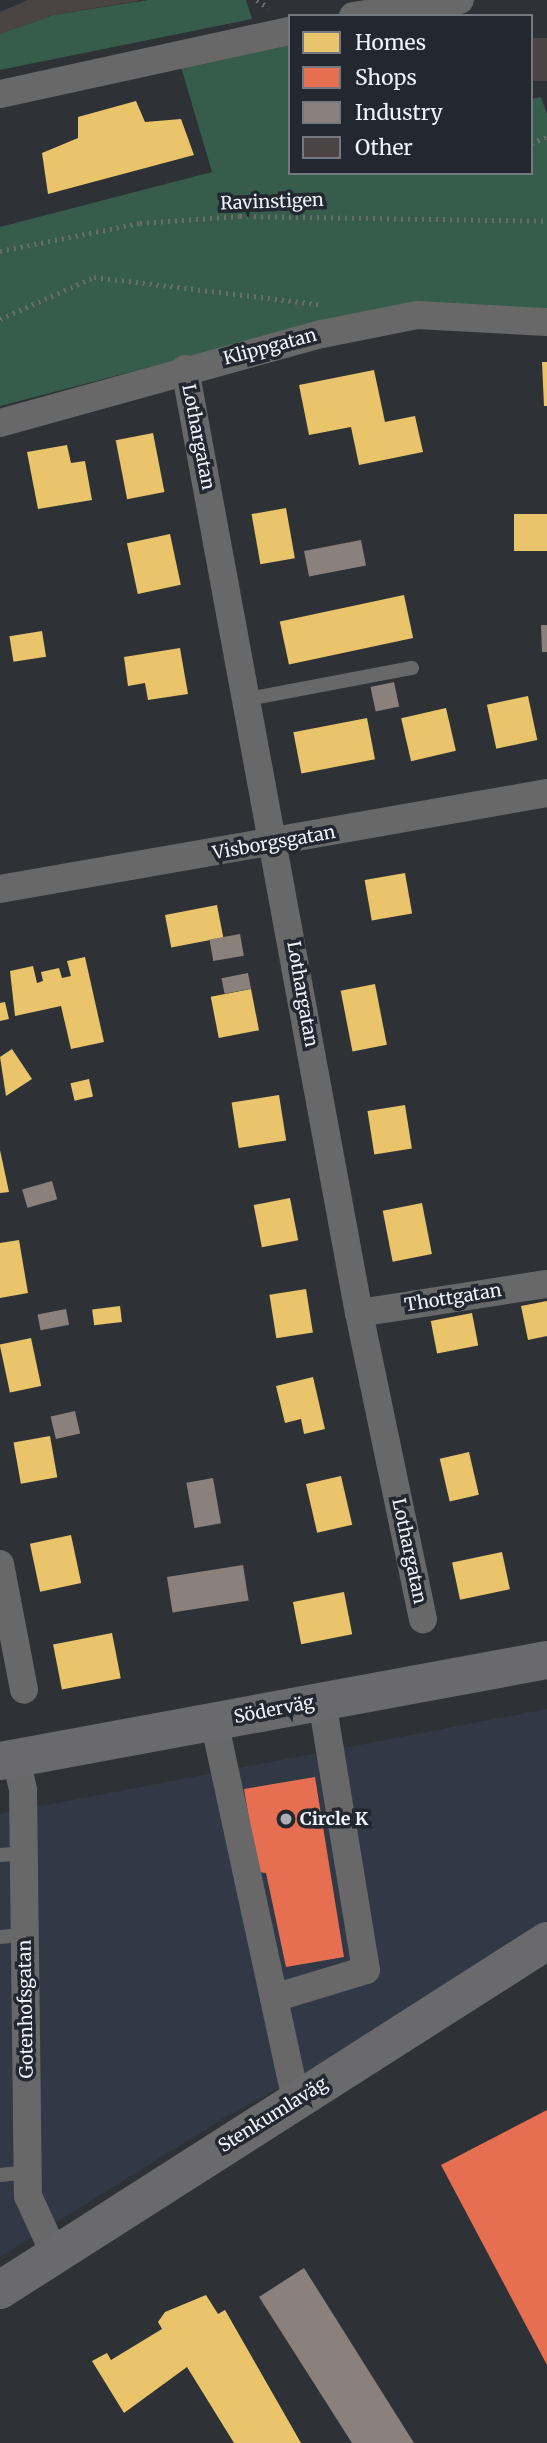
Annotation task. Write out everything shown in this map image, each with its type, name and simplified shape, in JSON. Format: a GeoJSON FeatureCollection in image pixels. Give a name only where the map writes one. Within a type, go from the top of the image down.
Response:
{"type":"FeatureCollection","features":[{"type":"Feature","properties":{"kind":"street"},"geometry":{"type":"LineString","coordinates":[[366,14],[460,0]]}},
{"type":"Feature","properties":{"kind":"street"},"geometry":{"type":"LineString","coordinates":[[0,94],[288,31]]}},
{"type":"Feature","properties":{"kind":"street","name":"Klippgatan"},"geometry":{"type":"LineString","coordinates":[[0,423],[185,369],[417,315],[547,322]]}},
{"type":"Feature","properties":{"kind":"street","name":"Lothargatan"},"geometry":{"type":"LineString","coordinates":[[185,369],[275,844],[359,1313],[423,1619]]}},
{"type":"Feature","properties":{"kind":"street","name":"Visborgsgatan"},"geometry":{"type":"LineString","coordinates":[[0,889],[275,844],[547,793]]}},
{"type":"Feature","properties":{"kind":"street","name":"Thottgatan"},"geometry":{"type":"LineString","coordinates":[[359,1313],[547,1284]]}},
{"type":"Feature","properties":{"kind":"street"},"geometry":{"type":"LineString","coordinates":[[0,1564],[24,1690]]}},
{"type":"Feature","properties":{"kind":"street","name":"Söderväg"},"geometry":{"type":"LineString","coordinates":[[8,1760],[547,1660]]}},
{"type":"Feature","properties":{"kind":"street"},"geometry":{"type":"LineString","coordinates":[[274,1998],[366,1970],[322,1701]]}},
{"type":"Feature","properties":{"kind":"street"},"geometry":{"type":"LineString","coordinates":[[214,1721],[296,2101]]}},
{"type":"Feature","properties":{"kind":"street","name":"Gotenhofsgatan"},"geometry":{"type":"LineString","coordinates":[[8,1760],[23,1790],[12,1854],[12,1936],[28,2196],[55,2255]]}},
{"type":"Feature","properties":{"kind":"street","name":"Stenkumlaväg"},"geometry":{"type":"LineString","coordinates":[[0,2290],[547,1941]]}},
{"type":"Feature","properties":{"kind":"lane"},"geometry":{"type":"LineString","coordinates":[[248,699],[412,668]]}},
{"type":"Feature","properties":{"kind":"lane"},"geometry":{"type":"LineString","coordinates":[[0,2175],[28,2172]]}},
{"type":"Feature","properties":{"kind":"path","name":"Ravinstigen"},"geometry":{"type":"LineString","coordinates":[[0,251],[140,223],[240,216],[547,221]]}},
{"type":"Feature","properties":{"kind":"path"},"geometry":{"type":"LineString","coordinates":[[0,319],[94,277],[335,306]]}},
{"type":"Feature","properties":{"kind":"shaded area"},"geometry":{"type":"Polygon","coordinates":[[[547,1709],[547,1942],[231,2114],[0,2257],[0,1814],[547,1709]]]}},
{"type":"Feature","properties":{"kind":"green space"},"geometry":{"type":"Polygon","coordinates":[[[148,0],[246,0],[252,19],[0,70],[0,34],[53,15],[148,0]]]}},
{"type":"Feature","properties":{"kind":"green space"},"geometry":{"type":"Polygon","coordinates":[[[288,39],[288,175],[533,175],[533,99],[541,97],[547,114],[547,309],[322,322],[0,406],[0,227],[212,172],[179,60],[288,39]]]}},
{"type":"Feature","properties":{"kind":"building: Homes"},"geometry":{"type":"Polygon","coordinates":[[[136,101],[145,122],[181,119],[194,155],[48,194],[42,153],[78,138],[78,117],[136,101]]]}},
{"type":"Feature","properties":{"kind":"building: Homes"},"geometry":{"type":"Polygon","coordinates":[[[542,362],[547,362],[547,406],[544,406],[542,362]]]}},
{"type":"Feature","properties":{"kind":"building: Homes"},"geometry":{"type":"Polygon","coordinates":[[[374,370],[385,422],[415,416],[423,452],[359,465],[351,427],[309,435],[299,385],[374,370]]]}},
{"type":"Feature","properties":{"kind":"building: Homes"},"geometry":{"type":"Polygon","coordinates":[[[153,433],[164,492],[127,499],[116,440],[153,433]]]}},
{"type":"Feature","properties":{"kind":"building: Homes"},"geometry":{"type":"Polygon","coordinates":[[[67,445],[71,463],[85,461],[92,500],[38,509],[27,452],[67,445]]]}},
{"type":"Feature","properties":{"kind":"building: Homes"},"geometry":{"type":"Polygon","coordinates":[[[286,508],[295,558],[260,564],[252,514],[286,508]]]}},
{"type":"Feature","properties":{"kind":"building: Homes"},"geometry":{"type":"Polygon","coordinates":[[[514,514],[547,514],[547,551],[514,551],[514,514]]]}},
{"type":"Feature","properties":{"kind":"building: Homes"},"geometry":{"type":"Polygon","coordinates":[[[170,534],[181,585],[138,594],[127,543],[170,534]]]}},
{"type":"Feature","properties":{"kind":"building: Homes"},"geometry":{"type":"Polygon","coordinates":[[[404,595],[413,638],[289,664],[280,621],[404,595]]]}},
{"type":"Feature","properties":{"kind":"building: Homes"},"geometry":{"type":"Polygon","coordinates":[[[42,631],[46,657],[13,662],[9,636],[42,631]]]}},
{"type":"Feature","properties":{"kind":"building: Homes"},"geometry":{"type":"Polygon","coordinates":[[[180,648],[188,694],[148,700],[145,683],[128,686],[124,657],[180,648]]]}},
{"type":"Feature","properties":{"kind":"building: Homes"},"geometry":{"type":"Polygon","coordinates":[[[528,696],[537,740],[496,749],[487,705],[528,696]]]}},
{"type":"Feature","properties":{"kind":"building: Homes"},"geometry":{"type":"Polygon","coordinates":[[[446,708],[456,751],[411,761],[401,718],[446,708]]]}},
{"type":"Feature","properties":{"kind":"building: Homes"},"geometry":{"type":"Polygon","coordinates":[[[367,718],[375,759],[301,774],[293,732],[367,718]]]}},
{"type":"Feature","properties":{"kind":"building: Homes"},"geometry":{"type":"Polygon","coordinates":[[[405,873],[412,913],[372,920],[365,880],[405,873]]]}},
{"type":"Feature","properties":{"kind":"building: Homes"},"geometry":{"type":"Polygon","coordinates":[[[217,905],[223,937],[171,948],[165,915],[217,905]]]}},
{"type":"Feature","properties":{"kind":"building: Homes"},"geometry":{"type":"Polygon","coordinates":[[[85,957],[104,1042],[71,1049],[61,1006],[15,1016],[10,971],[33,966],[37,983],[43,981],[41,972],[59,968],[62,978],[71,976],[67,961],[85,957]]]}},
{"type":"Feature","properties":{"kind":"building: Homes"},"geometry":{"type":"Polygon","coordinates":[[[375,984],[387,1045],[352,1052],[341,991],[375,984]]]}},
{"type":"Feature","properties":{"kind":"building: Homes"},"geometry":{"type":"Polygon","coordinates":[[[251,989],[259,1030],[219,1038],[211,997],[251,989]]]}},
{"type":"Feature","properties":{"kind":"building: Homes"},"geometry":{"type":"Polygon","coordinates":[[[5,1002],[9,1019],[0,1021],[0,1003],[5,1002]]]}},
{"type":"Feature","properties":{"kind":"building: Homes"},"geometry":{"type":"Polygon","coordinates":[[[12,1049],[32,1079],[6,1096],[0,1057],[12,1049]]]}},
{"type":"Feature","properties":{"kind":"building: Homes"},"geometry":{"type":"Polygon","coordinates":[[[89,1079],[93,1097],[75,1101],[70,1083],[89,1079]]]}},
{"type":"Feature","properties":{"kind":"building: Homes"},"geometry":{"type":"Polygon","coordinates":[[[279,1095],[286,1140],[239,1148],[232,1103],[279,1095]]]}},
{"type":"Feature","properties":{"kind":"building: Homes"},"geometry":{"type":"Polygon","coordinates":[[[405,1105],[412,1148],[374,1154],[367,1111],[405,1105]]]}},
{"type":"Feature","properties":{"kind":"building: Homes"},"geometry":{"type":"Polygon","coordinates":[[[0,1150],[9,1192],[0,1193],[0,1150]]]}},
{"type":"Feature","properties":{"kind":"building: Homes"},"geometry":{"type":"Polygon","coordinates":[[[290,1198],[298,1240],[262,1247],[254,1205],[290,1198]]]}},
{"type":"Feature","properties":{"kind":"building: Homes"},"geometry":{"type":"Polygon","coordinates":[[[422,1203],[432,1254],[393,1262],[383,1211],[422,1203]]]}},
{"type":"Feature","properties":{"kind":"building: Homes"},"geometry":{"type":"Polygon","coordinates":[[[19,1240],[28,1293],[0,1298],[0,1243],[19,1240]]]}},
{"type":"Feature","properties":{"kind":"building: Homes"},"geometry":{"type":"Polygon","coordinates":[[[306,1289],[313,1332],[276,1338],[269,1295],[306,1289]]]}},
{"type":"Feature","properties":{"kind":"building: Homes"},"geometry":{"type":"Polygon","coordinates":[[[547,1301],[547,1336],[528,1340],[521,1306],[547,1301]]]}},
{"type":"Feature","properties":{"kind":"building: Homes"},"geometry":{"type":"Polygon","coordinates":[[[120,1306],[122,1322],[94,1325],[92,1309],[120,1306]]]}},
{"type":"Feature","properties":{"kind":"building: Homes"},"geometry":{"type":"Polygon","coordinates":[[[472,1313],[478,1345],[437,1353],[431,1321],[472,1313]]]}},
{"type":"Feature","properties":{"kind":"building: Homes"},"geometry":{"type":"Polygon","coordinates":[[[31,1338],[41,1386],[10,1393],[0,1345],[31,1338]]]}},
{"type":"Feature","properties":{"kind":"building: Homes"},"geometry":{"type":"Polygon","coordinates":[[[313,1377],[325,1429],[304,1434],[301,1419],[285,1423],[276,1386],[313,1377]]]}},
{"type":"Feature","properties":{"kind":"building: Homes"},"geometry":{"type":"Polygon","coordinates":[[[50,1436],[57,1477],[21,1484],[14,1442],[50,1436]]]}},
{"type":"Feature","properties":{"kind":"building: Homes"},"geometry":{"type":"Polygon","coordinates":[[[469,1452],[479,1495],[450,1502],[440,1459],[469,1452]]]}},
{"type":"Feature","properties":{"kind":"building: Homes"},"geometry":{"type":"Polygon","coordinates":[[[341,1476],[352,1525],[317,1533],[306,1484],[341,1476]]]}},
{"type":"Feature","properties":{"kind":"building: Homes"},"geometry":{"type":"Polygon","coordinates":[[[71,1535],[81,1583],[40,1592],[30,1544],[71,1535]]]}},
{"type":"Feature","properties":{"kind":"building: Homes"},"geometry":{"type":"Polygon","coordinates":[[[502,1552],[510,1589],[460,1600],[452,1563],[502,1552]]]}},
{"type":"Feature","properties":{"kind":"building: Homes"},"geometry":{"type":"Polygon","coordinates":[[[344,1592],[352,1634],[301,1644],[293,1602],[344,1592]]]}},
{"type":"Feature","properties":{"kind":"building: Homes"},"geometry":{"type":"Polygon","coordinates":[[[112,1633],[121,1678],[62,1690],[53,1644],[112,1633]]]}},
{"type":"Feature","properties":{"kind":"building: Homes"},"geometry":{"type":"Polygon","coordinates":[[[206,2295],[218,2314],[225,2310],[301,2443],[234,2443],[187,2367],[124,2413],[92,2361],[107,2353],[111,2360],[162,2329],[158,2322],[165,2312],[206,2295]]]}},
{"type":"Feature","properties":{"kind":"building: Shops"},"geometry":{"type":"Polygon","coordinates":[[[315,1777],[344,1957],[286,1967],[266,1873],[258,1872],[244,1789],[315,1777]]]}},
{"type":"Feature","properties":{"kind":"building: Shops"},"geometry":{"type":"Polygon","coordinates":[[[547,2110],[547,2365],[441,2165],[547,2110]]]}},
{"type":"Feature","properties":{"kind":"building: Industry"},"geometry":{"type":"Polygon","coordinates":[[[361,540],[366,566],[309,577],[304,551],[361,540]]]}},
{"type":"Feature","properties":{"kind":"building: Industry"},"geometry":{"type":"Polygon","coordinates":[[[541,625],[547,625],[547,652],[542,652],[541,625]]]}},
{"type":"Feature","properties":{"kind":"building: Industry"},"geometry":{"type":"Polygon","coordinates":[[[394,682],[399,706],[376,711],[371,687],[394,682]]]}},
{"type":"Feature","properties":{"kind":"building: Industry"},"geometry":{"type":"Polygon","coordinates":[[[240,934],[244,956],[213,961],[209,939],[240,934]]]}},
{"type":"Feature","properties":{"kind":"building: Industry"},"geometry":{"type":"Polygon","coordinates":[[[248,973],[251,989],[225,994],[221,978],[248,973]]]}},
{"type":"Feature","properties":{"kind":"building: Industry"},"geometry":{"type":"Polygon","coordinates":[[[52,1181],[57,1199],[27,1208],[22,1190],[52,1181]]]}},
{"type":"Feature","properties":{"kind":"building: Industry"},"geometry":{"type":"Polygon","coordinates":[[[66,1309],[69,1325],[41,1330],[38,1315],[66,1309]]]}},
{"type":"Feature","properties":{"kind":"building: Industry"},"geometry":{"type":"Polygon","coordinates":[[[75,1411],[80,1433],[56,1439],[51,1417],[75,1411]]]}},
{"type":"Feature","properties":{"kind":"building: Industry"},"geometry":{"type":"Polygon","coordinates":[[[213,1478],[221,1523],[194,1528],[186,1483],[213,1478]]]}},
{"type":"Feature","properties":{"kind":"building: Industry"},"geometry":{"type":"Polygon","coordinates":[[[243,1565],[249,1601],[173,1613],[167,1577],[243,1565]]]}},
{"type":"Feature","properties":{"kind":"building: Industry"},"geometry":{"type":"Polygon","coordinates":[[[304,2268],[414,2443],[352,2443],[259,2297],[304,2268]]]}},
{"type":"Feature","properties":{"kind":"building: Other"},"geometry":{"type":"Polygon","coordinates":[[[28,0],[138,1],[53,15],[0,34],[0,12],[28,0]]]}},
{"type":"Feature","properties":{"kind":"building: Other"},"geometry":{"type":"Polygon","coordinates":[[[533,38],[547,38],[547,81],[533,81],[533,38]]]}},
{"type":"Feature","properties":{"kind":"place","name":"Circle K"},"geometry":{"type":"Point","coordinates":[286,1819]}}]}
